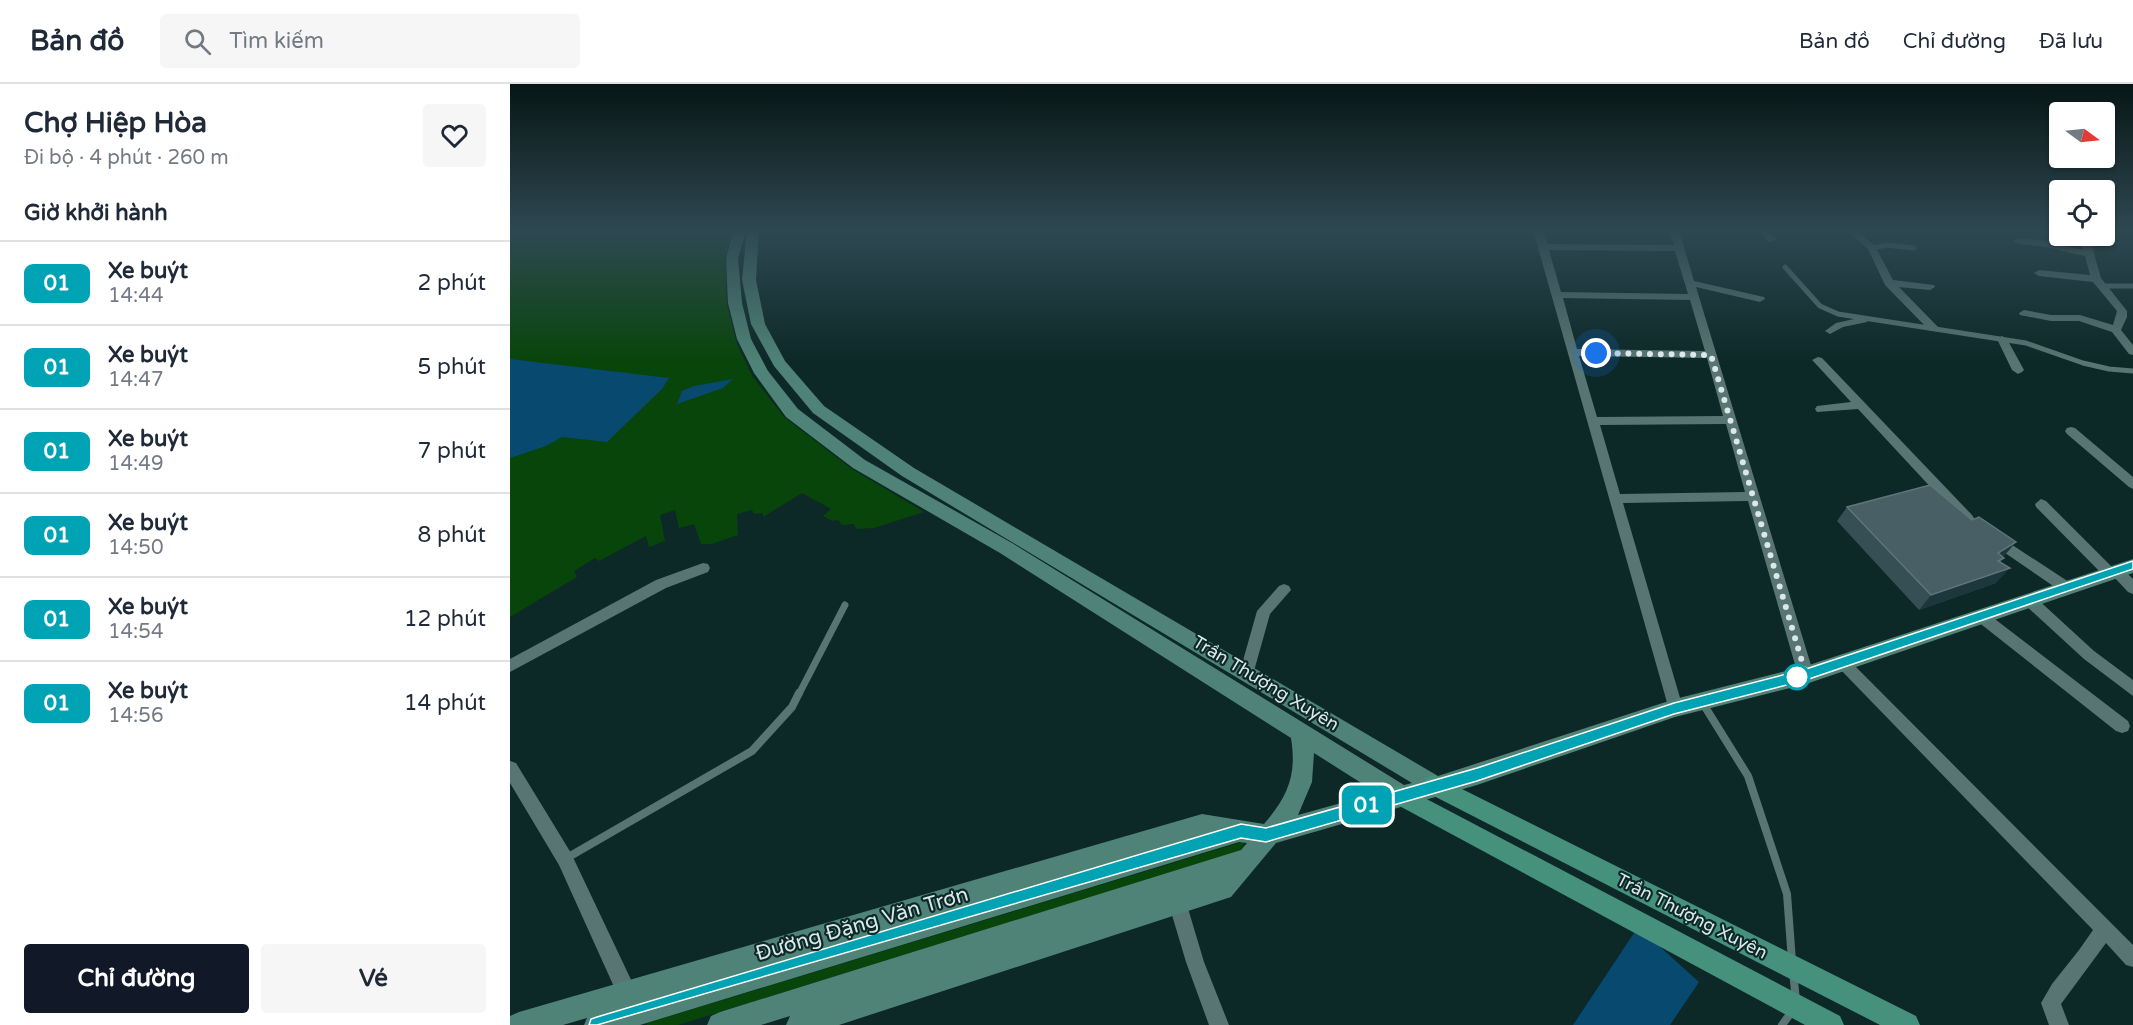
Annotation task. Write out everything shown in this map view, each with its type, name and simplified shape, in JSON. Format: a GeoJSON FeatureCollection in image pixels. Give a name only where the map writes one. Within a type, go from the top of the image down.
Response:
{"type":"FeatureCollection","features":[{"type":"Feature","properties":{"kind":"main road","name":"Trần Thượng Xuyên"},"geometry":{"type":"LineString","coordinates":[[733,274],[735,303],[744,339],[761,373],[792,413],[859,464],[1006,548],[1400,795],[1789,1016],[1831,1025]]}},
{"type":"Feature","properties":{"kind":"main road","name":"Trần Thượng Xuyên"},"geometry":{"type":"LineString","coordinates":[[749,274],[750,300],[761,335],[781,366],[812,404],[875,452],[1247,671],[1434,786],[1907,1025]]}},
{"type":"Feature","properties":{"kind":"main road","name":"Đường Đặng Văn Trơn"},"geometry":{"type":"LineString","coordinates":[[519,1025],[638,1004],[1241,831],[1266,835],[1400,795],[1477,775],[1674,708],[1806,675],[2120,570]]}},
{"type":"Feature","properties":{"kind":"main road"},"geometry":{"type":"LineString","coordinates":[[799,1025],[1223,889],[1266,835],[1288,812],[1301,786],[1305,771],[1300,731]]}},
{"type":"Feature","properties":{"kind":"main road"},"geometry":{"type":"LineString","coordinates":[[720,1025],[1245,860]]}},
{"type":"Feature","properties":{"kind":"main road","name":"Đường Đặng Văn Trơn"},"geometry":{"type":"LineString","coordinates":[[597,1025],[638,1004]]}},
{"type":"Feature","properties":{"kind":"street"},"geometry":{"type":"LineString","coordinates":[[1551,274],[1674,708]]}},
{"type":"Feature","properties":{"kind":"street"},"geometry":{"type":"LineString","coordinates":[[1687,274],[1806,675]]}},
{"type":"Feature","properties":{"kind":"street"},"geometry":{"type":"LineString","coordinates":[[1885,274],[1889,283],[1934,329]]}},
{"type":"Feature","properties":{"kind":"street"},"geometry":{"type":"LineString","coordinates":[[2044,274],[2099,283]]}},
{"type":"Feature","properties":{"kind":"street"},"geometry":{"type":"LineString","coordinates":[[2096,274],[2099,283],[2122,311],[2122,317],[2116,330]]}},
{"type":"Feature","properties":{"kind":"street"},"geometry":{"type":"LineString","coordinates":[[1690,283],[1760,299]]}},
{"type":"Feature","properties":{"kind":"street"},"geometry":{"type":"LineString","coordinates":[[1889,283],[1930,287]]}},
{"type":"Feature","properties":{"kind":"street"},"geometry":{"type":"LineString","coordinates":[[1557,295],[1694,297]]}},
{"type":"Feature","properties":{"kind":"street"},"geometry":{"type":"LineString","coordinates":[[2024,313],[2051,318],[2080,318],[2116,330],[2133,352]]}},
{"type":"Feature","properties":{"kind":"street"},"geometry":{"type":"LineString","coordinates":[[1830,331],[1848,322],[1863,320]]}},
{"type":"Feature","properties":{"kind":"street"},"geometry":{"type":"LineString","coordinates":[[2002,339],[2018,370]]}},
{"type":"Feature","properties":{"kind":"street"},"geometry":{"type":"LineString","coordinates":[[1573,352],[1711,355]]}},
{"type":"Feature","properties":{"kind":"street"},"geometry":{"type":"LineString","coordinates":[[1818,360],[1980,529],[2067,588]]}},
{"type":"Feature","properties":{"kind":"street"},"geometry":{"type":"LineString","coordinates":[[1821,409],[1861,405]]}},
{"type":"Feature","properties":{"kind":"street"},"geometry":{"type":"LineString","coordinates":[[1593,421],[1730,420]]}},
{"type":"Feature","properties":{"kind":"street"},"geometry":{"type":"LineString","coordinates":[[2071,431],[2133,484]]}},
{"type":"Feature","properties":{"kind":"street"},"geometry":{"type":"LineString","coordinates":[[1615,499],[1753,496]]}},
{"type":"Feature","properties":{"kind":"street"},"geometry":{"type":"LineString","coordinates":[[2041,504],[2120,570],[2133,588]]}},
{"type":"Feature","properties":{"kind":"street"},"geometry":{"type":"LineString","coordinates":[[510,666],[661,584],[703,568]]}},
{"type":"Feature","properties":{"kind":"street"},"geometry":{"type":"LineString","coordinates":[[1247,671],[1264,611],[1284,590]]}},
{"type":"Feature","properties":{"kind":"street"},"geometry":{"type":"LineString","coordinates":[[2029,600],[2089,655],[2133,689]]}},
{"type":"Feature","properties":{"kind":"street"},"geometry":{"type":"LineString","coordinates":[[1983,617],[2122,726]]}},
{"type":"Feature","properties":{"kind":"street"},"geometry":{"type":"LineString","coordinates":[[1842,662],[2133,958]]}},
{"type":"Feature","properties":{"kind":"street"},"geometry":{"type":"LineString","coordinates":[[510,768],[565,860],[638,1004]]}},
{"type":"Feature","properties":{"kind":"street"},"geometry":{"type":"LineString","coordinates":[[1178,904],[1195,962],[1220,1025]]}},
{"type":"Feature","properties":{"kind":"street"},"geometry":{"type":"LineString","coordinates":[[2059,1025],[2051,1003],[2068,976],[2087,955],[2096,938],[2105,930]]}},
{"type":"Feature","properties":{"kind":"lane"},"geometry":{"type":"LineString","coordinates":[[1791,274],[1820,306],[1838,314],[1863,320],[2002,339],[2046,349],[2083,363],[2109,369],[2133,371]]}},
{"type":"Feature","properties":{"kind":"lane"},"geometry":{"type":"LineString","coordinates":[[2099,283],[2133,286]]}},
{"type":"Feature","properties":{"kind":"lane"},"geometry":{"type":"LineString","coordinates":[[565,860],[752,751],[792,707],[845,605]]}},
{"type":"Feature","properties":{"kind":"lane"},"geometry":{"type":"LineString","coordinates":[[1702,702],[1748,776],[1787,894],[1793,967],[1789,1016]]}},
{"type":"Feature","properties":{"kind":"green space"},"geometry":{"type":"Polygon","coordinates":[[[510,274],[726,274],[727,306],[737,344],[753,377],[784,417],[852,469],[924,512],[874,528],[856,529],[854,524],[842,525],[838,520],[832,521],[823,516],[831,509],[802,493],[763,517],[763,513],[754,514],[752,510],[737,514],[738,535],[712,544],[701,544],[694,524],[679,528],[675,510],[660,515],[665,541],[649,547],[646,536],[599,561],[595,558],[574,571],[577,577],[510,617],[510,274]]]}},
{"type":"Feature","properties":{"kind":"green space"},"geometry":{"type":"Polygon","coordinates":[[[1242,842],[1245,843],[1239,851],[678,1025],[647,1025],[647,1023],[1242,842]]]}},
{"type":"Feature","properties":{"kind":"water"},"geometry":{"type":"Polygon","coordinates":[[[510,359],[669,378],[662,389],[607,442],[562,437],[546,446],[510,458],[510,359]]]}},
{"type":"Feature","properties":{"kind":"water"},"geometry":{"type":"Polygon","coordinates":[[[733,379],[723,388],[677,404],[682,391],[694,386],[733,379]]]}},
{"type":"Feature","properties":{"kind":"water"},"geometry":{"type":"Polygon","coordinates":[[[1638,927],[1699,982],[1670,1025],[1573,1025],[1638,927]]]}},
{"type":"Feature","properties":{"kind":"building"},"geometry":{"type":"Polygon","coordinates":[[[1930,485],[1972,520],[1979,517],[2016,542],[1998,553],[2004,558],[1998,561],[2010,568],[1931,595],[1847,507],[1930,485]]]}},
{"type":"Feature","properties":{"kind":"bus line","name":"01"},"geometry":{"type":"LineString","coordinates":[[597,1025],[1241,831],[1266,835],[1477,775],[1674,708],[1806,675],[2133,566]]}},
{"type":"Feature","properties":{"kind":"route"},"geometry":{"type":"LineString","coordinates":[[1596,353],[1711,355],[1806,675],[1797,677]]}}]}
